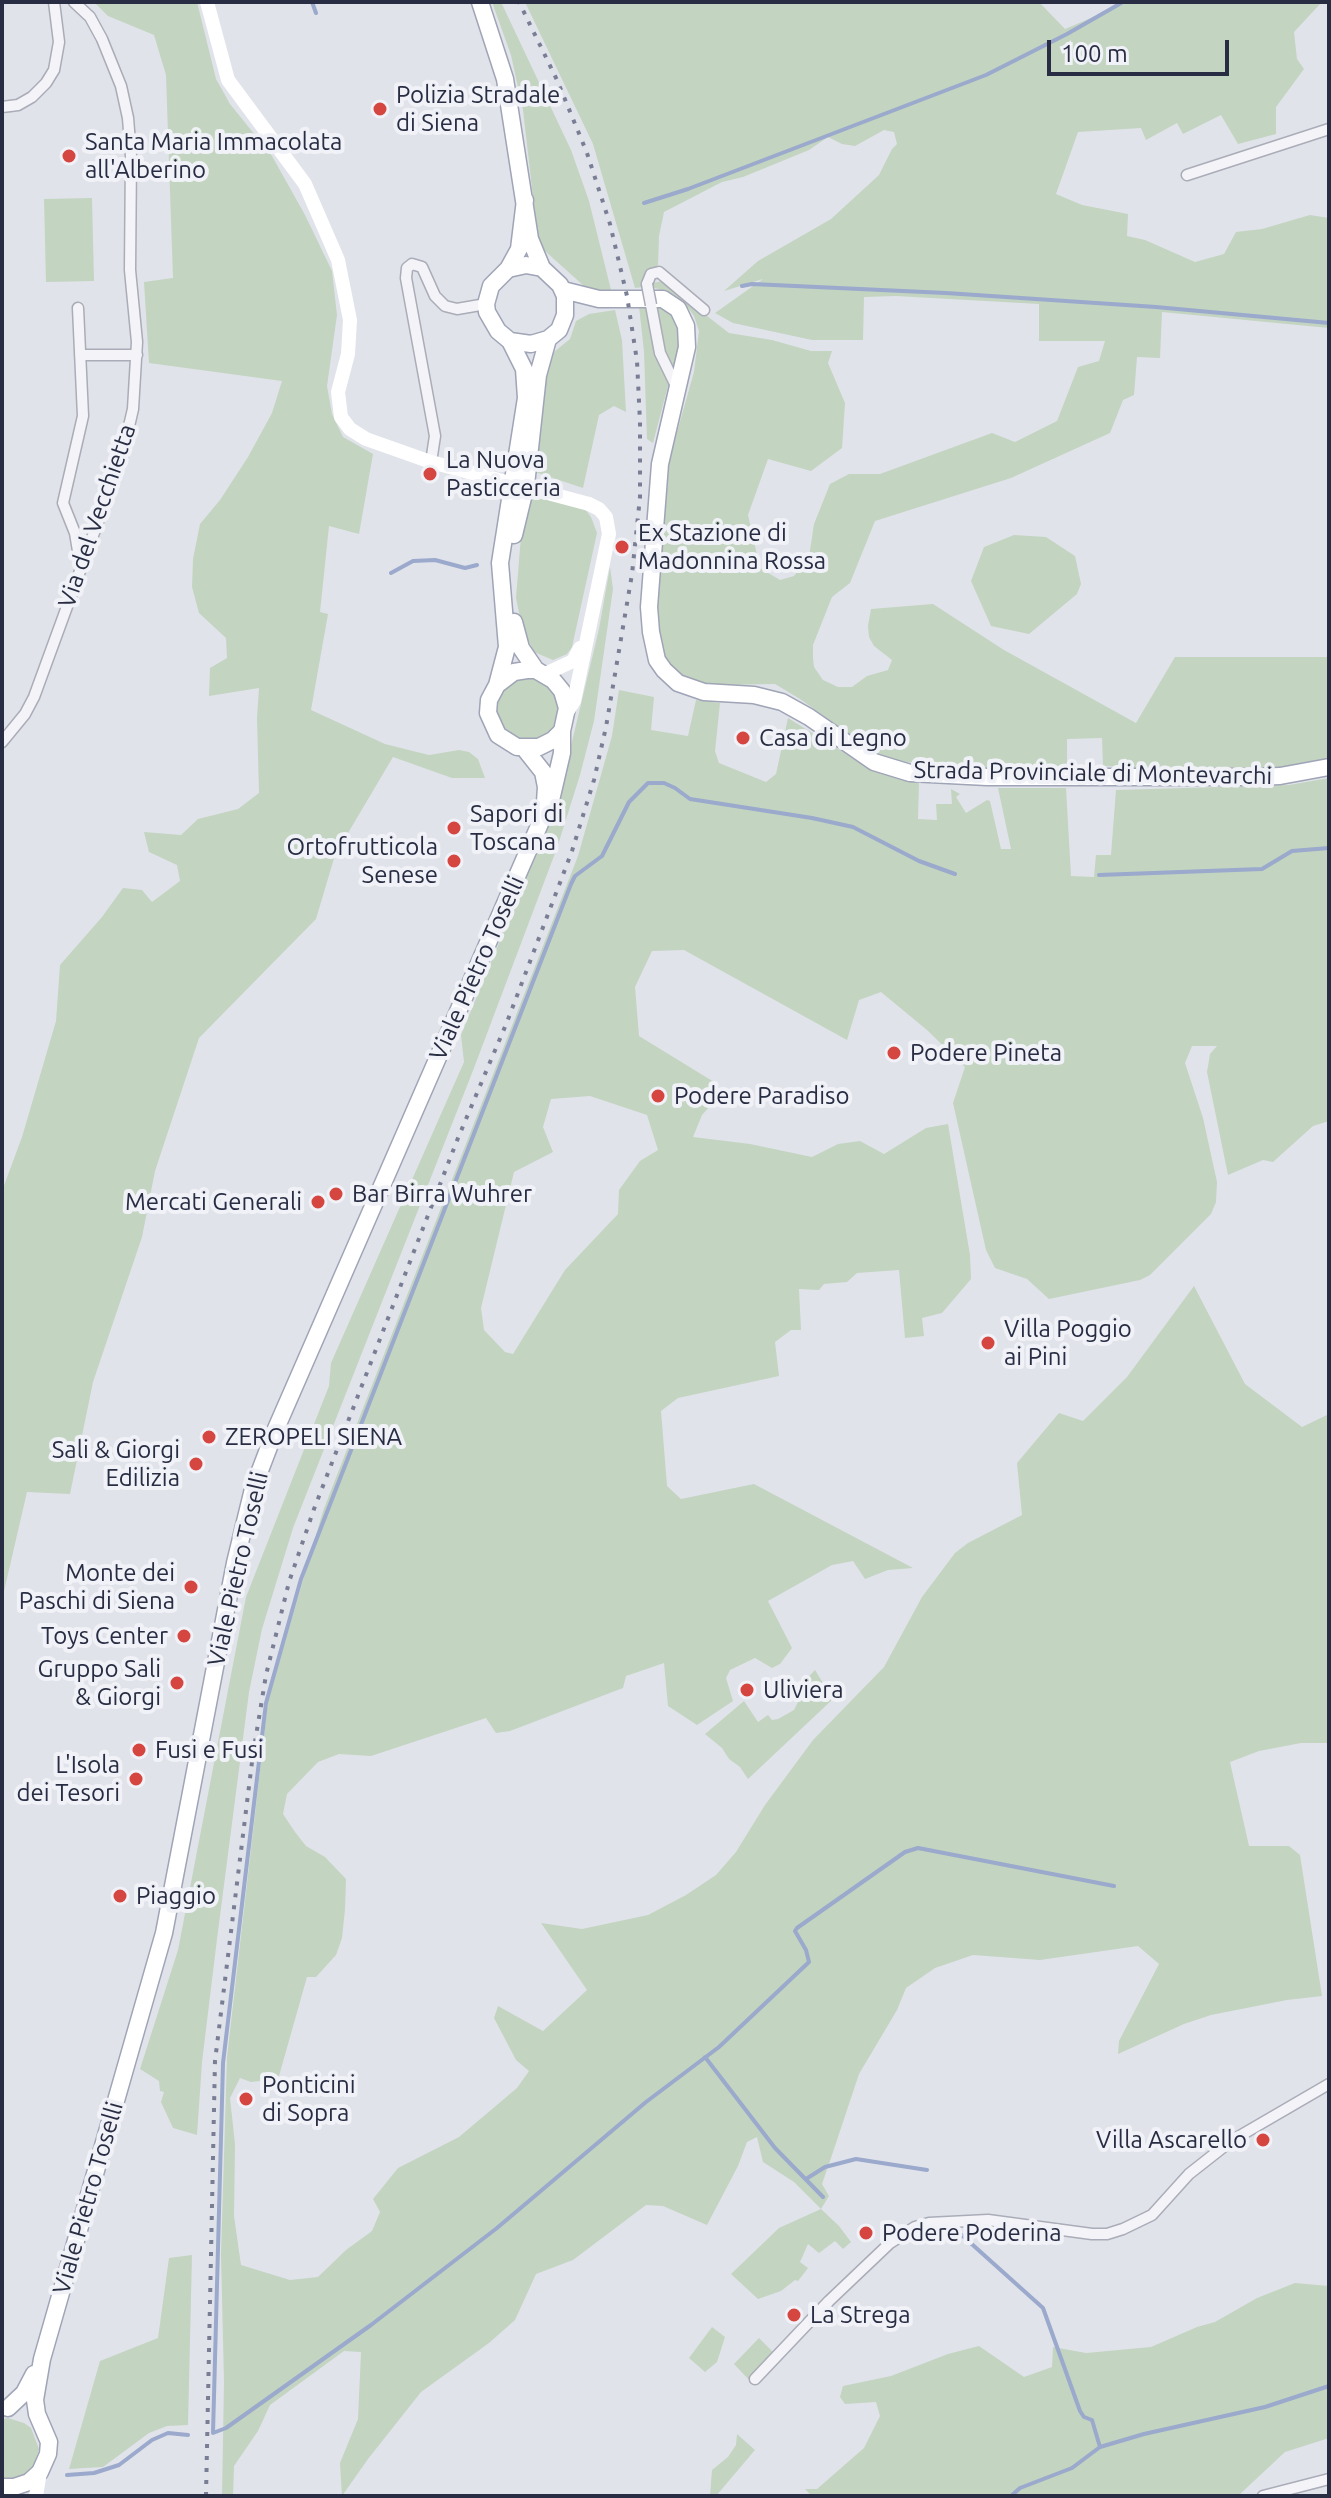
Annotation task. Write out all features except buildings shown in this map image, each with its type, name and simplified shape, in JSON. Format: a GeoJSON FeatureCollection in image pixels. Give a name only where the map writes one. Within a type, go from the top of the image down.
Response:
{"type":"FeatureCollection","features":[{"type":"Feature","properties":{"kind":"main road"},"geometry":{"type":"LineString","coordinates":[[480,2],[507,87],[531,244],[542,268],[556,279],[563,290],[566,303],[559,330],[548,339],[531,344],[510,341]]}},
{"type":"Feature","properties":{"kind":"main road"},"geometry":{"type":"LineString","coordinates":[[486,304],[494,281],[508,269],[519,249],[525,200]]}},
{"type":"Feature","properties":{"kind":"main road"},"geometry":{"type":"LineString","coordinates":[[508,269],[520,265],[542,268]]}},
{"type":"Feature","properties":{"kind":"main road","name":"Strada Provinciale di Montevarchi"},"geometry":{"type":"LineString","coordinates":[[563,290],[599,299],[654,297],[666,300],[678,309],[685,321],[688,336],[660,464],[649,614],[657,660],[667,674],[682,685],[704,692],[754,695],[782,702],[874,762],[910,773],[987,777],[1254,777],[1329,767]]}},
{"type":"Feature","properties":{"kind":"main road","name":"Strada Provinciale di Montevarchi"},"geometry":{"type":"LineString","coordinates":[[565,315],[599,299]]}},
{"type":"Feature","properties":{"kind":"main road","name":"Viale Pietro Toselli"},"geometry":{"type":"LineString","coordinates":[[486,304],[493,324],[510,341],[524,369],[526,390],[500,557],[507,643],[488,707],[493,728],[511,745],[524,748],[539,764],[545,777],[543,815]]}},
{"type":"Feature","properties":{"kind":"main road"},"geometry":{"type":"LineString","coordinates":[[548,339],[538,375],[526,485],[509,566],[510,603],[517,638],[540,672],[562,691],[567,712]]}},
{"type":"Feature","properties":{"kind":"main road"},"geometry":{"type":"LineString","coordinates":[[497,685],[514,672],[540,672]]}},
{"type":"Feature","properties":{"kind":"main road","name":"Viale Pietro Toselli"},"geometry":{"type":"LineString","coordinates":[[40,2472],[48,2454],[49,2442],[40,2422],[35,2395],[42,2359],[164,1933],[235,1563],[253,1489],[275,1431],[556,783],[567,712]]}},
{"type":"Feature","properties":{"kind":"main road"},"geometry":{"type":"LineString","coordinates":[[524,748],[545,745],[562,731]]}},
{"type":"Feature","properties":{"kind":"main road","name":"Viale Pietro Toselli"},"geometry":{"type":"LineString","coordinates":[[5,2408],[24,2393],[42,2359]]}},
{"type":"Feature","properties":{"kind":"main road","name":"Viale Pietro Toselli"},"geometry":{"type":"LineString","coordinates":[[5,2408],[26,2411],[40,2422]]}},
{"type":"Feature","properties":{"kind":"main road"},"geometry":{"type":"LineString","coordinates":[[7,2491],[29,2482],[40,2472]]}},
{"type":"Feature","properties":{"kind":"street"},"geometry":{"type":"LineString","coordinates":[[2,107],[24,102],[46,83],[58,56],[54,2]]}},
{"type":"Feature","properties":{"kind":"street","name":"Via del Vecchietta"},"geometry":{"type":"LineString","coordinates":[[2,742],[30,706],[130,429],[137,355],[130,270],[131,156],[128,118],[121,86],[107,50],[85,10],[74,2]]}},
{"type":"Feature","properties":{"kind":"street"},"geometry":{"type":"LineString","coordinates":[[207,2],[228,80],[305,184],[338,260],[350,320],[348,354],[338,392],[341,417],[350,429],[366,439],[431,462],[589,504],[606,517],[609,534],[574,701],[567,712]]}},
{"type":"Feature","properties":{"kind":"street"},"geometry":{"type":"LineString","coordinates":[[56,20],[68,9],[85,10]]}},
{"type":"Feature","properties":{"kind":"street"},"geometry":{"type":"LineString","coordinates":[[1187,175],[1329,129]]}},
{"type":"Feature","properties":{"kind":"street"},"geometry":{"type":"LineString","coordinates":[[431,462],[435,436],[406,278],[407,268],[412,264],[420,265],[435,296],[445,306],[457,309],[486,304]]}},
{"type":"Feature","properties":{"kind":"street"},"geometry":{"type":"LineString","coordinates":[[677,388],[660,353],[647,284],[651,274],[659,272],[704,310]]}},
{"type":"Feature","properties":{"kind":"street"},"geometry":{"type":"LineString","coordinates":[[78,308],[83,416],[63,503],[75,533],[81,569]]}},
{"type":"Feature","properties":{"kind":"street"},"geometry":{"type":"LineString","coordinates":[[80,355],[137,355]]}},
{"type":"Feature","properties":{"kind":"street"},"geometry":{"type":"LineString","coordinates":[[540,672],[577,658],[588,625]]}},
{"type":"Feature","properties":{"kind":"street"},"geometry":{"type":"LineString","coordinates":[[755,2379],[890,2243],[915,2227],[929,2223],[988,2220],[1092,2234],[1123,2229],[1152,2215],[1189,2174],[1231,2141],[1329,2084]]}},
{"type":"Feature","properties":{"kind":"street"},"geometry":{"type":"LineString","coordinates":[[36,2496],[40,2472]]}},
{"type":"Feature","properties":{"kind":"street"},"geometry":{"type":"LineString","coordinates":[[1263,2496],[1329,2479]]}},
{"type":"Feature","properties":{"kind":"green space"},"geometry":{"type":"Polygon","coordinates":[[[94,2],[197,2],[216,79],[230,104],[272,156],[332,271],[337,315],[327,386],[332,414],[343,437],[373,454],[359,534],[329,526],[320,612],[328,614],[311,710],[385,744],[429,755],[459,750],[469,752],[478,759],[485,778],[452,778],[393,757],[335,855],[316,919],[199,1038],[155,1171],[142,1237],[93,1382],[70,1494],[27,1492],[2,1600],[2,1191],[22,1137],[56,1021],[60,965],[123,888],[142,890],[152,902],[180,881],[177,865],[149,852],[144,832],[181,835],[198,819],[238,809],[259,793],[259,688],[209,696],[210,668],[227,658],[226,638],[199,613],[192,587],[193,559],[200,524],[248,457],[272,413],[282,381],[149,363],[144,282],[173,278],[166,75],[154,35],[108,16],[94,2]]]}},
{"type":"Feature","properties":{"kind":"green space"},"geometry":{"type":"Polygon","coordinates":[[[492,2],[501,2],[571,150],[589,201],[611,290],[597,291],[584,286],[545,251],[538,240],[523,110],[511,55],[492,2]]]}},
{"type":"Feature","properties":{"kind":"green space"},"geometry":{"type":"Polygon","coordinates":[[[525,2],[1039,2],[1065,29],[1129,2],[1322,2],[1294,32],[1297,59],[1304,69],[1276,107],[1276,134],[1238,144],[1221,115],[1183,134],[1177,123],[1146,140],[1141,128],[1078,132],[1056,194],[1082,205],[1128,214],[1127,236],[1145,240],[1195,262],[1224,254],[1236,232],[1262,229],[1310,215],[1329,218],[1329,328],[1162,312],[1160,358],[1137,357],[1134,395],[1123,400],[1110,433],[1011,478],[875,521],[850,583],[832,597],[813,645],[813,658],[814,667],[823,680],[838,687],[852,687],[867,676],[888,670],[892,660],[874,646],[869,637],[871,609],[933,604],[1004,650],[1136,723],[1175,657],[1329,657],[1329,758],[1270,769],[1178,770],[1103,766],[1102,738],[1067,739],[1067,766],[974,768],[903,762],[876,753],[775,684],[713,685],[693,680],[676,671],[666,657],[660,638],[657,600],[670,457],[694,372],[699,331],[686,305],[673,294],[652,287],[653,283],[662,281],[729,333],[811,351],[832,351],[828,363],[845,403],[842,448],[811,471],[768,459],[748,515],[760,568],[780,580],[794,576],[809,557],[814,524],[830,484],[849,474],[880,474],[992,433],[1015,442],[1057,421],[1078,367],[1099,361],[1105,341],[1039,341],[1039,304],[864,297],[863,340],[812,340],[733,323],[715,313],[763,279],[724,291],[758,261],[831,219],[879,175],[897,144],[894,132],[884,130],[855,146],[828,137],[809,150],[743,177],[722,182],[664,212],[658,265],[646,274],[643,287],[635,288],[593,144],[525,2]]]}},
{"type":"Feature","properties":{"kind":"green space"},"geometry":{"type":"Polygon","coordinates":[[[92,198],[94,281],[46,282],[44,199],[92,198]]]}},
{"type":"Feature","properties":{"kind":"green space"},"geometry":{"type":"Polygon","coordinates":[[[647,304],[669,382],[653,443],[647,439],[639,306],[647,304]]]}},
{"type":"Feature","properties":{"kind":"green space"},"geometry":{"type":"Polygon","coordinates":[[[655,304],[673,313],[682,335],[673,373],[665,357],[655,304]]]}},
{"type":"Feature","properties":{"kind":"green space"},"geometry":{"type":"Polygon","coordinates":[[[615,310],[622,340],[626,412],[614,406],[599,415],[583,488],[535,472],[549,356],[570,339],[576,321],[589,314],[615,310]]]}},
{"type":"Feature","properties":{"kind":"green space"},"geometry":{"type":"Polygon","coordinates":[[[531,495],[585,509],[597,533],[572,647],[567,654],[553,660],[534,652],[527,637],[524,637],[516,598],[521,536],[531,495]]]}},
{"type":"Feature","properties":{"kind":"green space"},"geometry":{"type":"Polygon","coordinates":[[[1014,535],[1046,537],[1075,556],[1081,584],[1077,594],[1029,634],[991,626],[971,581],[984,547],[1014,535]]]}},
{"type":"Feature","properties":{"kind":"green space"},"geometry":{"type":"Polygon","coordinates":[[[610,567],[613,589],[594,721],[557,848],[293,1528],[262,1629],[249,1692],[217,1939],[202,2062],[197,2135],[173,2128],[161,2102],[164,2092],[160,2091],[159,2081],[140,2069],[178,1950],[246,1597],[329,1386],[331,1363],[464,1062],[461,1035],[558,800],[599,629],[610,567]]]}},
{"type":"Feature","properties":{"kind":"green space"},"geometry":{"type":"Polygon","coordinates":[[[528,677],[546,683],[554,691],[560,709],[554,727],[546,735],[528,741],[510,735],[502,727],[496,709],[502,691],[510,683],[528,677]]]}},
{"type":"Feature","properties":{"kind":"green space"},"geometry":{"type":"Polygon","coordinates":[[[619,690],[654,697],[651,730],[688,736],[696,700],[720,703],[715,751],[719,763],[766,782],[776,774],[788,718],[875,772],[919,783],[918,819],[937,820],[936,804],[952,804],[951,789],[960,794],[956,797],[966,813],[990,801],[1001,849],[1011,849],[998,788],[1066,788],[1071,876],[1094,877],[1096,855],[1111,855],[1116,790],[1289,785],[1329,778],[1329,1121],[1313,1126],[1273,1162],[1263,1160],[1228,1175],[1207,1072],[1210,1054],[1217,1046],[1192,1046],[1185,1063],[1203,1118],[1217,1182],[1216,1202],[1211,1214],[1150,1275],[1140,1280],[1049,1299],[1027,1279],[995,1268],[986,1250],[953,1103],[965,1067],[927,1030],[881,992],[859,1000],[847,1040],[684,950],[652,951],[635,987],[639,1036],[714,1082],[721,1094],[702,1115],[693,1137],[750,1144],[812,1157],[838,1144],[860,1141],[884,1154],[926,1128],[948,1124],[970,1255],[971,1279],[942,1313],[922,1318],[924,1336],[905,1338],[899,1270],[857,1273],[847,1282],[824,1284],[819,1290],[799,1289],[801,1330],[791,1330],[775,1342],[779,1376],[678,1398],[661,1411],[667,1486],[681,1499],[754,1484],[913,1568],[888,1570],[865,1579],[853,1561],[832,1565],[768,1601],[792,1648],[780,1664],[772,1668],[755,1658],[730,1670],[726,1678],[733,1701],[697,1725],[668,1706],[664,1663],[626,1676],[623,1688],[510,1731],[496,1733],[486,1718],[371,1756],[339,1754],[318,1762],[287,1794],[283,1814],[295,1832],[306,1846],[325,1857],[346,1879],[345,1909],[342,1938],[336,1955],[316,1977],[307,1977],[279,2076],[263,2074],[260,2081],[251,2082],[240,2078],[230,2098],[235,2144],[234,2216],[241,2265],[290,2280],[318,2277],[372,2231],[380,2212],[373,2199],[398,2168],[459,2137],[517,2088],[529,2071],[516,2060],[494,2018],[498,2006],[543,2031],[587,1990],[541,1923],[582,1929],[648,1915],[716,1875],[736,1852],[765,1805],[813,1740],[884,1667],[922,1597],[955,1553],[1022,1515],[1017,1463],[1059,1413],[1083,1421],[1127,1377],[1194,1286],[1245,1384],[1302,1427],[1329,1414],[1329,1743],[1301,1743],[1259,1751],[1230,1762],[1249,1846],[1289,1846],[1300,1855],[1322,1996],[1211,2015],[1118,2054],[1119,2041],[1159,1964],[1138,1946],[1040,1960],[973,1955],[935,1968],[906,1988],[897,2010],[859,2074],[822,2184],[829,2196],[821,2209],[794,2182],[763,2162],[757,2137],[747,2142],[707,2225],[663,2206],[646,2205],[573,2260],[536,2274],[515,2320],[489,2343],[421,2392],[342,2496],[340,2463],[358,2419],[361,2352],[344,2351],[270,2405],[258,2431],[234,2466],[233,2496],[222,2496],[224,2382],[221,2254],[227,2057],[268,1701],[323,1511],[578,856],[612,736],[619,690]],[[590,1096],[551,1099],[543,1127],[553,1152],[514,1172],[481,1308],[484,1330],[505,1352],[513,1354],[565,1270],[618,1214],[619,1190],[640,1161],[658,1150],[647,1115],[590,1096]]]}},
{"type":"Feature","properties":{"kind":"green space"},"geometry":{"type":"Polygon","coordinates":[[[815,1670],[833,1699],[748,1779],[722,1748],[705,1734],[744,1701],[758,1722],[768,1715],[772,1720],[778,1719],[794,1710],[802,1694],[800,1686],[815,1670]]]}},
{"type":"Feature","properties":{"kind":"green space"},"geometry":{"type":"Polygon","coordinates":[[[821,2209],[851,2242],[843,2249],[835,2241],[819,2253],[808,2244],[800,2262],[808,2268],[798,2281],[758,2299],[731,2274],[779,2228],[821,2209]]]}},
{"type":"Feature","properties":{"kind":"green space"},"geometry":{"type":"Polygon","coordinates":[[[192,2255],[188,2425],[167,2426],[149,2433],[103,2467],[69,2469],[100,2361],[158,2338],[169,2258],[192,2255]]]}},
{"type":"Feature","properties":{"kind":"green space"},"geometry":{"type":"Polygon","coordinates":[[[1295,2283],[1329,2286],[1329,2438],[1285,2452],[1239,2495],[812,2496],[805,2489],[817,2489],[864,2448],[880,2416],[876,2402],[845,2404],[840,2397],[843,2386],[891,2376],[948,2354],[979,2346],[1024,2377],[1052,2367],[1053,2347],[1086,2353],[1151,2347],[1215,2322],[1257,2298],[1295,2283]]]}},
{"type":"Feature","properties":{"kind":"green space"},"geometry":{"type":"Polygon","coordinates":[[[712,2327],[725,2337],[717,2362],[705,2372],[689,2358],[712,2327]]]}},
{"type":"Feature","properties":{"kind":"green space"},"geometry":{"type":"Polygon","coordinates":[[[759,2338],[774,2353],[750,2381],[734,2364],[759,2338]]]}},
{"type":"Feature","properties":{"kind":"green space"},"geometry":{"type":"Polygon","coordinates":[[[8,2418],[31,2428],[39,2449],[33,2468],[16,2480],[2,2480],[2,2419],[8,2418]]]}},
{"type":"Feature","properties":{"kind":"green space"},"geometry":{"type":"Polygon","coordinates":[[[737,2434],[755,2450],[716,2496],[710,2496],[712,2470],[728,2457],[736,2445],[737,2434]]]}},
{"type":"Feature","properties":{"kind":"waterway"},"geometry":{"type":"LineString","coordinates":[[312,2],[316,13]]}},
{"type":"Feature","properties":{"kind":"waterway"},"geometry":{"type":"LineString","coordinates":[[644,203],[986,75],[1123,2]]}},
{"type":"Feature","properties":{"kind":"waterway"},"geometry":{"type":"LineString","coordinates":[[742,286],[946,293],[1156,307],[1329,323]]}},
{"type":"Feature","properties":{"kind":"waterway"},"geometry":{"type":"LineString","coordinates":[[391,573],[413,561],[435,560],[465,568],[477,565]]}},
{"type":"Feature","properties":{"kind":"waterway"},"geometry":{"type":"LineString","coordinates":[[955,874],[919,861],[853,827],[690,799],[664,783],[648,783],[629,802],[602,856],[575,876],[571,884],[301,1579],[266,1703],[223,2063],[213,2433],[226,2428],[371,2325],[497,2228],[646,2102],[719,2047],[809,1962],[795,1931],[797,1928],[905,1852],[918,1848],[1114,1886]]}},
{"type":"Feature","properties":{"kind":"waterway"},"geometry":{"type":"LineString","coordinates":[[1099,875],[1262,869],[1292,851],[1329,848]]}},
{"type":"Feature","properties":{"kind":"waterway"},"geometry":{"type":"LineString","coordinates":[[705,2057],[775,2148],[823,2197]]}},
{"type":"Feature","properties":{"kind":"waterway"},"geometry":{"type":"LineString","coordinates":[[806,2179],[825,2167],[856,2159],[927,2170]]}},
{"type":"Feature","properties":{"kind":"waterway"},"geometry":{"type":"LineString","coordinates":[[955,2229],[1043,2308],[1080,2411],[1092,2420],[1100,2447]]}},
{"type":"Feature","properties":{"kind":"waterway"},"geometry":{"type":"LineString","coordinates":[[1011,2496],[1020,2488],[1072,2468],[1100,2447],[1265,2407],[1329,2386]]}},
{"type":"Feature","properties":{"kind":"waterway"},"geometry":{"type":"LineString","coordinates":[[67,2475],[94,2473],[119,2465],[152,2440],[168,2433],[188,2435]]}},
{"type":"Feature","properties":{"kind":"railway"},"geometry":{"type":"LineString","coordinates":[[206,2496],[215,2061],[253,1754],[266,1675],[289,1582],[314,1509],[572,851],[594,780],[606,727],[632,574],[640,497],[640,422],[637,361],[627,296],[610,224],[587,153],[557,80],[519,2]]}},
{"type":"Feature","properties":{"kind":"place","name":"Polizia Stradale di Siena"},"geometry":{"type":"Point","coordinates":[380,109]}},
{"type":"Feature","properties":{"kind":"place","name":"Santa Maria Immacolata all'Alberino"},"geometry":{"type":"Point","coordinates":[69,156]}},
{"type":"Feature","properties":{"kind":"place","name":"La Nuova Pasticceria"},"geometry":{"type":"Point","coordinates":[430,474]}},
{"type":"Feature","properties":{"kind":"place","name":"Ex Stazione di Madonnina Rossa"},"geometry":{"type":"Point","coordinates":[622,547]}},
{"type":"Feature","properties":{"kind":"place","name":"Casa di Legno"},"geometry":{"type":"Point","coordinates":[743,738]}},
{"type":"Feature","properties":{"kind":"place","name":"Sapori di Toscana"},"geometry":{"type":"Point","coordinates":[454,828]}},
{"type":"Feature","properties":{"kind":"place","name":"Ortofrutticola Senese"},"geometry":{"type":"Point","coordinates":[454,861]}},
{"type":"Feature","properties":{"kind":"place","name":"Podere Pineta"},"geometry":{"type":"Point","coordinates":[894,1053]}},
{"type":"Feature","properties":{"kind":"place","name":"Podere Paradiso"},"geometry":{"type":"Point","coordinates":[658,1096]}},
{"type":"Feature","properties":{"kind":"place","name":"Bar Birra Wuhrer"},"geometry":{"type":"Point","coordinates":[336,1194]}},
{"type":"Feature","properties":{"kind":"place","name":"Mercati Generali"},"geometry":{"type":"Point","coordinates":[318,1202]}},
{"type":"Feature","properties":{"kind":"place","name":"Villa Poggio ai Pini"},"geometry":{"type":"Point","coordinates":[988,1343]}},
{"type":"Feature","properties":{"kind":"place","name":"ZEROPELI SIENA"},"geometry":{"type":"Point","coordinates":[209,1437]}},
{"type":"Feature","properties":{"kind":"place","name":"Sali & Giorgi Edilizia"},"geometry":{"type":"Point","coordinates":[196,1464]}},
{"type":"Feature","properties":{"kind":"place","name":"Monte dei Paschi di Siena"},"geometry":{"type":"Point","coordinates":[191,1587]}},
{"type":"Feature","properties":{"kind":"place","name":"Toys Center"},"geometry":{"type":"Point","coordinates":[184,1636]}},
{"type":"Feature","properties":{"kind":"place","name":"Gruppo Sali & Giorgi"},"geometry":{"type":"Point","coordinates":[177,1683]}},
{"type":"Feature","properties":{"kind":"place","name":"Uliviera"},"geometry":{"type":"Point","coordinates":[747,1690]}},
{"type":"Feature","properties":{"kind":"place","name":"Fusi e Fusi"},"geometry":{"type":"Point","coordinates":[139,1750]}},
{"type":"Feature","properties":{"kind":"place","name":"L'Isola dei Tesori"},"geometry":{"type":"Point","coordinates":[136,1779]}},
{"type":"Feature","properties":{"kind":"place","name":"Piaggio"},"geometry":{"type":"Point","coordinates":[120,1896]}},
{"type":"Feature","properties":{"kind":"place","name":"Ponticini di Sopra"},"geometry":{"type":"Point","coordinates":[246,2099]}},
{"type":"Feature","properties":{"kind":"place","name":"Villa Ascarello"},"geometry":{"type":"Point","coordinates":[1263,2140]}},
{"type":"Feature","properties":{"kind":"place","name":"Podere Poderina"},"geometry":{"type":"Point","coordinates":[866,2233]}},
{"type":"Feature","properties":{"kind":"place","name":"La Strega"},"geometry":{"type":"Point","coordinates":[794,2315]}}]}
